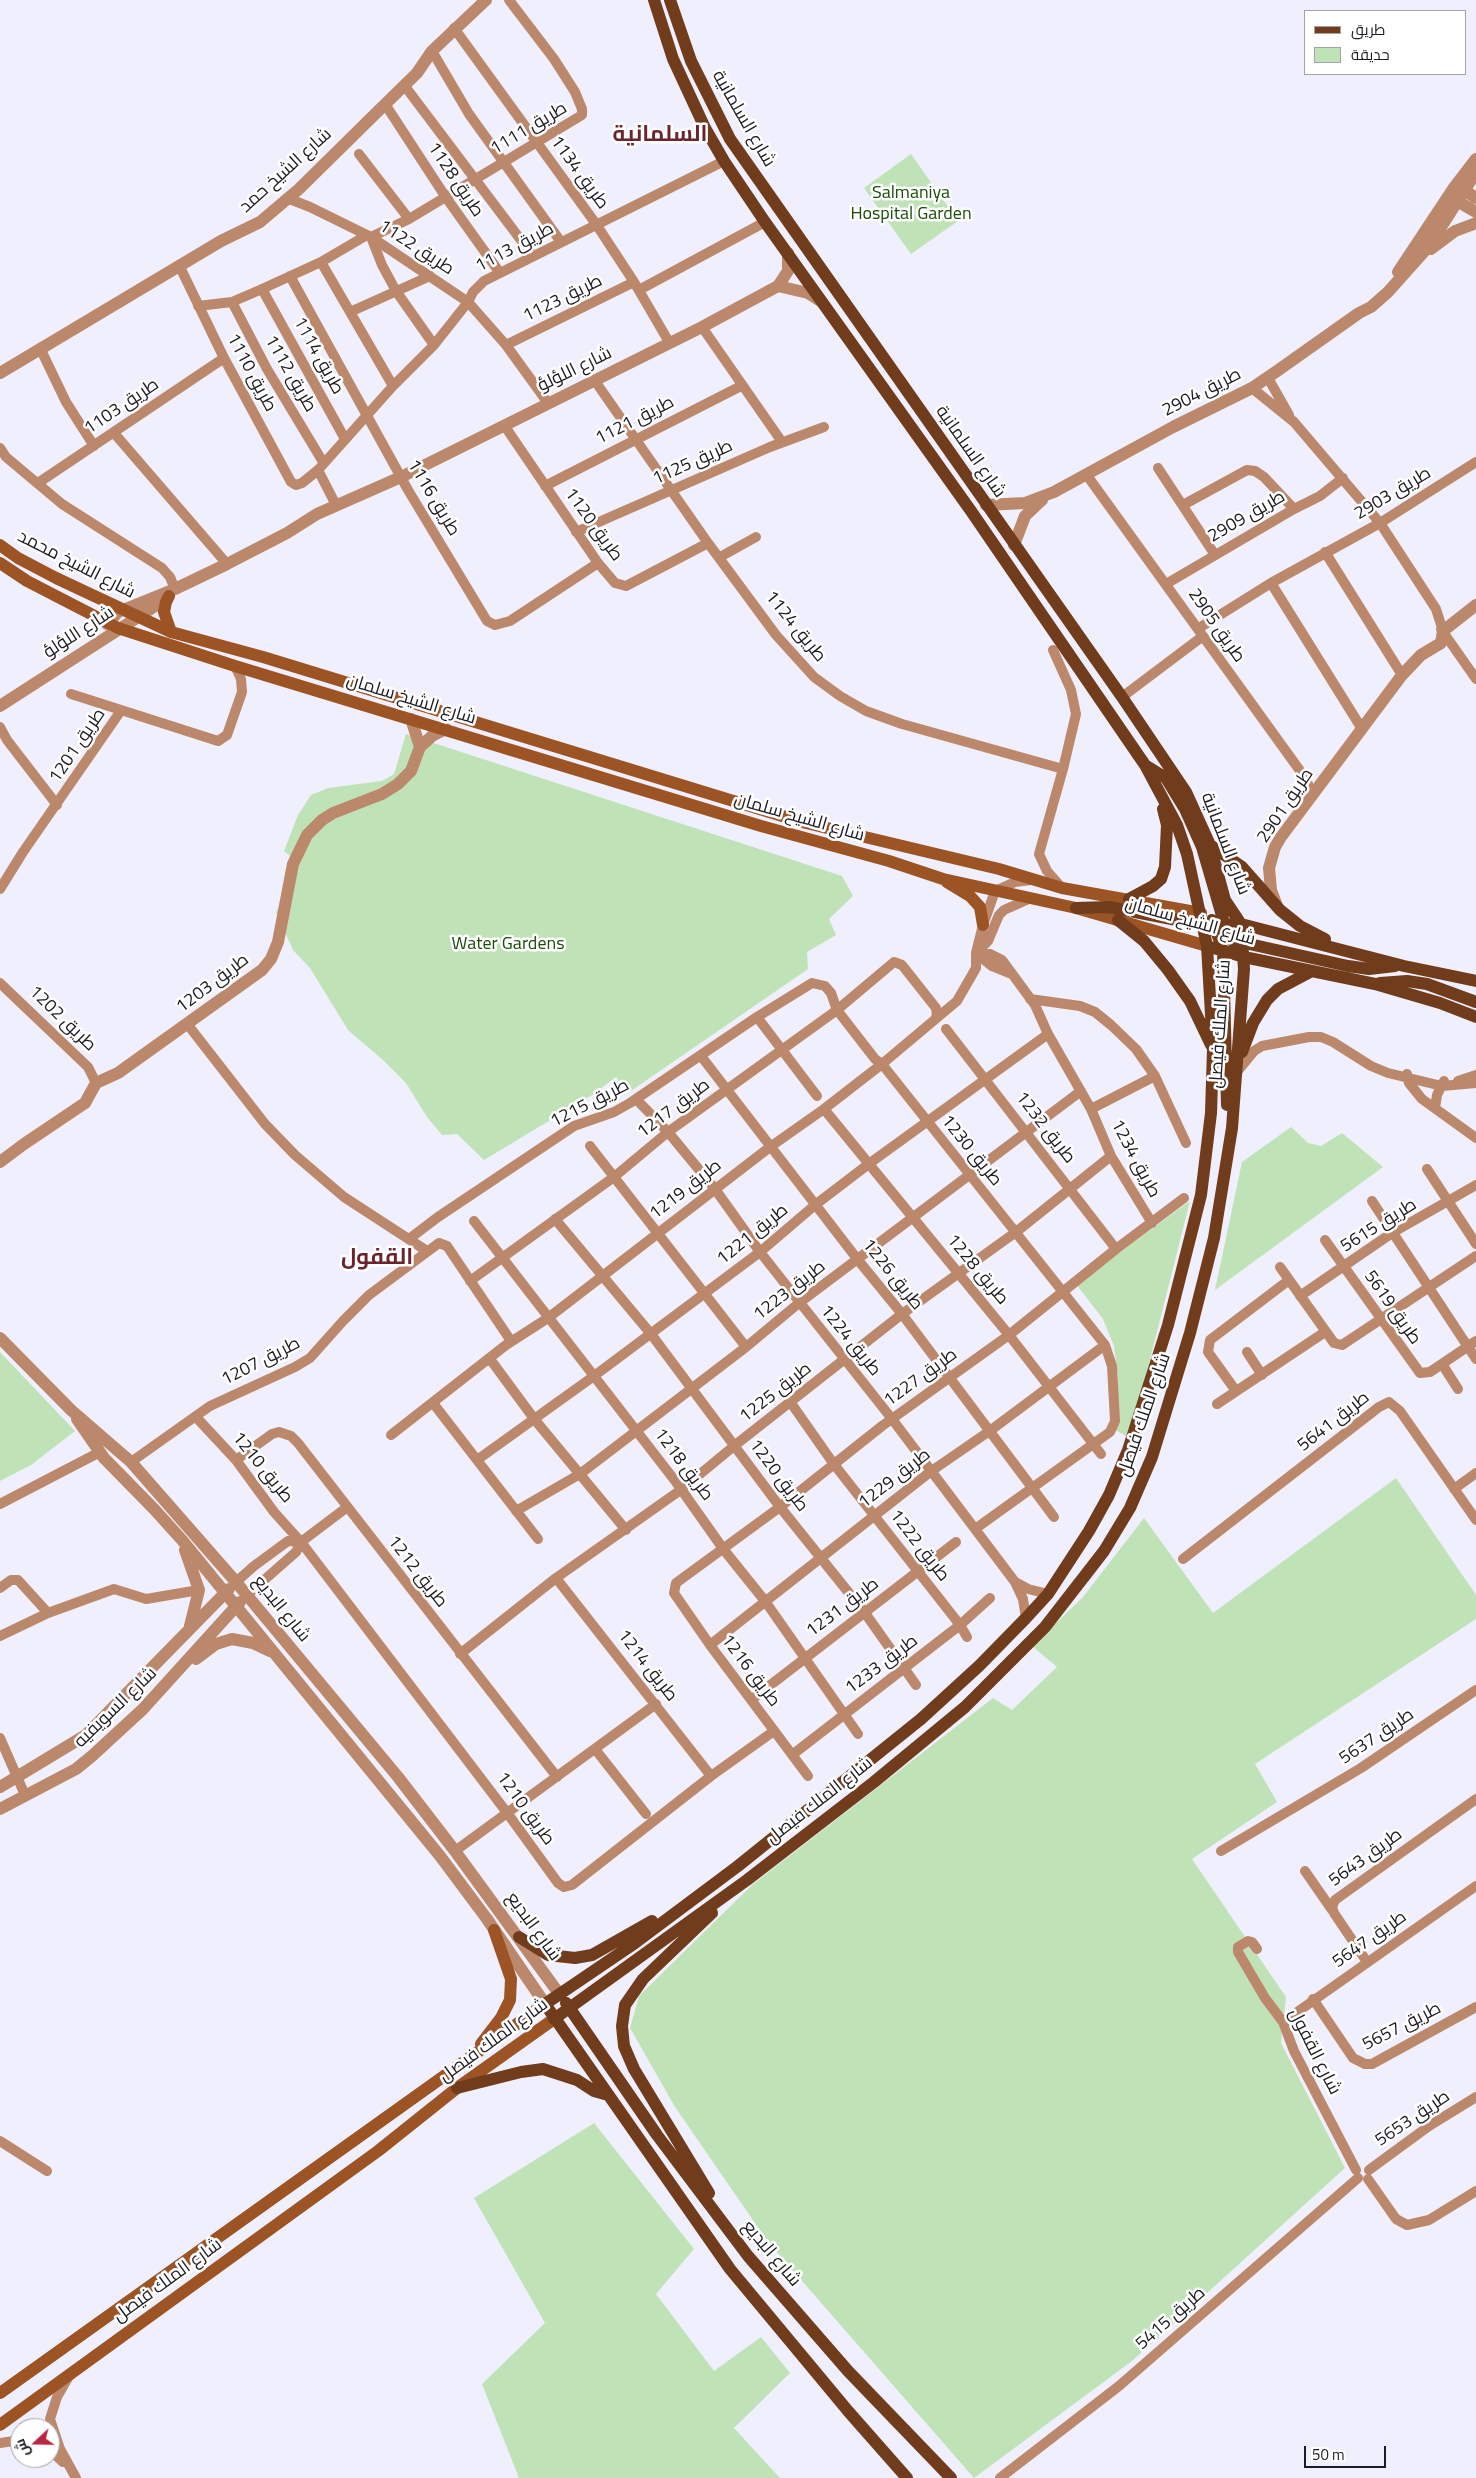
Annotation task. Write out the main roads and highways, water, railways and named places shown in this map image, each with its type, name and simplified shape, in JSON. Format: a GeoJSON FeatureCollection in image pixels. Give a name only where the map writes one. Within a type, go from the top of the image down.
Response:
{"type":"FeatureCollection","features":[{"type":"Feature","properties":{"kind":"main road","name":"شارع السلمانية"},"geometry":{"type":"LineString","coordinates":[[654,0],[680,74],[705,128],[724,161],[765,222],[971,511],[1145,765],[1180,832],[1214,922]]}},
{"type":"Feature","properties":{"kind":"main road","name":"شارع السلمانية"},"geometry":{"type":"LineString","coordinates":[[670,0],[691,61],[730,139],[1122,697],[1186,792],[1210,845],[1225,900],[1241,924]]}},
{"type":"Feature","properties":{"kind":"main road","name":"شارع الشيخ محمد"},"geometry":{"type":"LineString","coordinates":[[0,545],[18,558],[137,616]]}},
{"type":"Feature","properties":{"kind":"main road","name":"شارع الشيخ محمد"},"geometry":{"type":"LineString","coordinates":[[0,564],[27,581],[112,626]]}},
{"type":"Feature","properties":{"kind":"main road"},"geometry":{"type":"LineString","coordinates":[[171,632],[164,612],[166,602],[172,592]]}},
{"type":"Feature","properties":{"kind":"main road","name":"شارع الشيخ سلمان"},"geometry":{"type":"LineString","coordinates":[[137,616],[171,632],[802,822],[999,869],[1062,888],[1129,899],[1214,922],[1241,924],[1345,949],[1404,966],[1476,981]]}},
{"type":"Feature","properties":{"kind":"main road","name":"شارع الشيخ سلمان"},"geometry":{"type":"LineString","coordinates":[[112,626],[234,666],[761,826],[889,861],[943,879],[1076,908],[1207,946],[1230,943],[1244,957],[1375,984],[1440,1003],[1476,1017]]}},
{"type":"Feature","properties":{"kind":"main road"},"geometry":{"type":"LineString","coordinates":[[1145,765],[1166,778],[1185,809],[1202,847],[1214,922],[1230,943],[1226,1086],[1232,1128]]}},
{"type":"Feature","properties":{"kind":"main road"},"geometry":{"type":"LineString","coordinates":[[1129,899],[1153,886],[1161,879],[1165,867],[1167,825],[1159,794]]}},
{"type":"Feature","properties":{"kind":"main road"},"geometry":{"type":"LineString","coordinates":[[1210,845],[1242,867],[1280,910],[1300,926],[1345,949]]}},
{"type":"Feature","properties":{"kind":"main road"},"geometry":{"type":"LineString","coordinates":[[943,879],[970,896],[980,907],[983,925]]}},
{"type":"Feature","properties":{"kind":"main road"},"geometry":{"type":"LineString","coordinates":[[1076,908],[1109,907],[1214,922]]}},
{"type":"Feature","properties":{"kind":"main road"},"geometry":{"type":"LineString","coordinates":[[1118,920],[1144,941],[1168,970],[1190,1001],[1213,1049]]}},
{"type":"Feature","properties":{"kind":"main road","name":"شارع الملك فيصل"},"geometry":{"type":"LineString","coordinates":[[0,2393],[560,1995],[738,1866],[921,1719],[979,1666],[1048,1594],[1089,1532],[1110,1495],[1128,1450],[1168,1325],[1205,1170],[1211,1113],[1213,1049],[1207,946],[1214,922]]}},
{"type":"Feature","properties":{"kind":"main road","name":"شارع الملك فيصل"},"geometry":{"type":"LineString","coordinates":[[0,2425],[406,2130],[457,2088],[747,1880],[874,1782],[965,1706],[1044,1627],[1104,1551],[1130,1508],[1152,1457],[1190,1333],[1214,1238],[1232,1128],[1244,957],[1230,943],[1241,924]]}},
{"type":"Feature","properties":{"kind":"main road"},"geometry":{"type":"LineString","coordinates":[[1230,943],[1362,968],[1404,966]]}},
{"type":"Feature","properties":{"kind":"main road"},"geometry":{"type":"LineString","coordinates":[[1237,1070],[1253,1023],[1267,1000],[1278,989],[1312,972]]}},
{"type":"Feature","properties":{"kind":"main road"},"geometry":{"type":"LineString","coordinates":[[1375,984],[1407,981],[1427,984],[1476,1002]]}},
{"type":"Feature","properties":{"kind":"main road"},"geometry":{"type":"LineString","coordinates":[[1440,1003],[1476,1022]]}},
{"type":"Feature","properties":{"kind":"main road"},"geometry":{"type":"LineString","coordinates":[[519,1937],[548,1955],[556,1957],[566,1958],[592,1954],[623,1939],[738,1866]]}},
{"type":"Feature","properties":{"kind":"main road"},"geometry":{"type":"LineString","coordinates":[[739,2244],[634,2069],[624,2046],[622,2026],[625,2005],[642,1979],[747,1880]]}},
{"type":"Feature","properties":{"kind":"main road"},"geometry":{"type":"LineString","coordinates":[[471,2057],[501,2018],[510,2000],[511,1979],[494,1930]]}},
{"type":"Feature","properties":{"kind":"main road","name":"شارع البديع"},"geometry":{"type":"LineString","coordinates":[[560,1995],[652,2128],[739,2244],[848,2371],[948,2475]]}},
{"type":"Feature","properties":{"kind":"main road","name":"شارع البديع"},"geometry":{"type":"LineString","coordinates":[[545,2004],[730,2269],[848,2411],[907,2478]]}},
{"type":"Feature","properties":{"kind":"main road"},"geometry":{"type":"LineString","coordinates":[[457,2088],[521,2072],[543,2069],[577,2080],[594,2091],[608,2095]]}},
{"type":"Feature","properties":{"kind":"district","name":"السلمانية"},"geometry":{"type":"Point","coordinates":[660,136]}},
{"type":"Feature","properties":{"kind":"district","name":"القفول"},"geometry":{"type":"Point","coordinates":[377,1259]}},
{"type":"Feature","properties":{"kind":"park label","name":"Salmaniya Hospital Garden"},"geometry":{"type":"Point","coordinates":[911,204]}},
{"type":"Feature","properties":{"kind":"park label","name":"Water Gardens"},"geometry":{"type":"Point","coordinates":[508,945]}}]}
